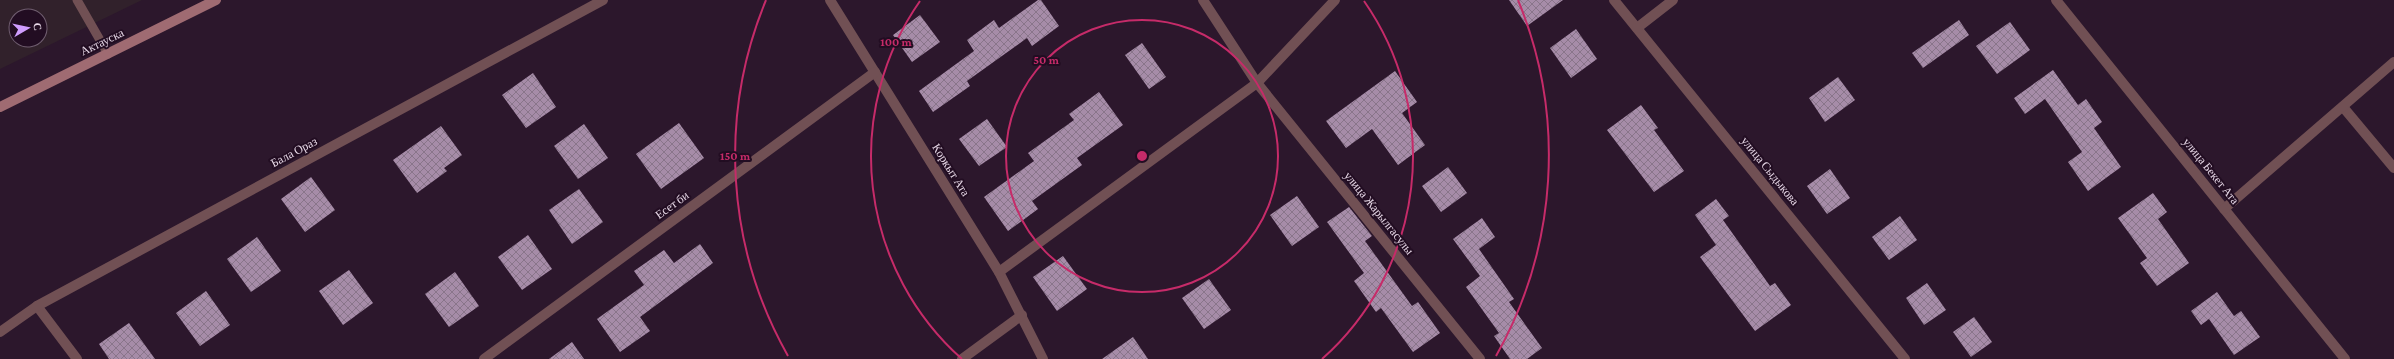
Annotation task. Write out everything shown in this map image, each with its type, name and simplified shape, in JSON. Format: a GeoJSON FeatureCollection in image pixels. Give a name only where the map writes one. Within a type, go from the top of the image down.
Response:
{"type":"FeatureCollection","features":[{"type":"Feature","properties":{"kind":"main road","name":"Актауска"},"geometry":{"type":"LineString","coordinates":[[0,107],[216,0]]}},
{"type":"Feature","properties":{"kind":"street","name":"Бала Ораз"},"geometry":{"type":"LineString","coordinates":[[0,332],[37,306],[603,0]]}},
{"type":"Feature","properties":{"kind":"street","name":"Коркыт Ата"},"geometry":{"type":"LineString","coordinates":[[830,0],[999,272],[1022,315],[1042,359]]}},
{"type":"Feature","properties":{"kind":"street","name":"улица Жарылгасулы"},"geometry":{"type":"LineString","coordinates":[[1203,0],[1257,83],[1480,359]]}},
{"type":"Feature","properties":{"kind":"street"},"geometry":{"type":"LineString","coordinates":[[999,272],[1257,83],[1335,0]]}},
{"type":"Feature","properties":{"kind":"street","name":"улица Сыдыкова"},"geometry":{"type":"LineString","coordinates":[[1614,0],[1905,359]]}},
{"type":"Feature","properties":{"kind":"street"},"geometry":{"type":"LineString","coordinates":[[1637,28],[1673,0]]}},
{"type":"Feature","properties":{"kind":"street","name":"улица Бекет Ата"},"geometry":{"type":"LineString","coordinates":[[2056,0],[2345,359]]}},
{"type":"Feature","properties":{"kind":"street"},"geometry":{"type":"LineString","coordinates":[[2224,209],[2394,62]]}},
{"type":"Feature","properties":{"kind":"street","name":"Есет би"},"geometry":{"type":"LineString","coordinates":[[484,359],[875,72]]}},
{"type":"Feature","properties":{"kind":"street"},"geometry":{"type":"LineString","coordinates":[[2343,107],[2394,168]]}},
{"type":"Feature","properties":{"kind":"street"},"geometry":{"type":"LineString","coordinates":[[37,306],[77,359]]}},
{"type":"Feature","properties":{"kind":"street"},"geometry":{"type":"LineString","coordinates":[[962,359],[1022,315]]}},
{"type":"Feature","properties":{"kind":"lane"},"geometry":{"type":"LineString","coordinates":[[77,0],[108,54]]}},
{"type":"Feature","properties":{"kind":"shaded area"},"geometry":{"type":"Polygon","coordinates":[[[0,0],[142,0],[48,46],[48,8],[8,8],[8,48],[43,48],[0,69],[0,0]]]}},
{"type":"Feature","properties":{"kind":"building"},"geometry":{"type":"Polygon","coordinates":[[[1038,0],[1041,0],[1059,26],[1032,46],[1027,38],[967,81],[970,86],[933,112],[919,91],[974,51],[967,40],[994,20],[999,28],[1038,0]]]}},
{"type":"Feature","properties":{"kind":"building"},"geometry":{"type":"Polygon","coordinates":[[[1509,0],[1563,0],[1527,26],[1509,0]]]}},
{"type":"Feature","properties":{"kind":"building"},"geometry":{"type":"Polygon","coordinates":[[[920,15],[940,42],[912,62],[893,35],[920,15]]]}},
{"type":"Feature","properties":{"kind":"building"},"geometry":{"type":"Polygon","coordinates":[[[1959,20],[1969,35],[1923,68],[1912,53],[1959,20]]]}},
{"type":"Feature","properties":{"kind":"building"},"geometry":{"type":"Polygon","coordinates":[[[2010,22],[2030,50],[1997,74],[1976,46],[2010,22]]]}},
{"type":"Feature","properties":{"kind":"building"},"geometry":{"type":"Polygon","coordinates":[[[1576,29],[1597,59],[1571,78],[1550,48],[1576,29]]]}},
{"type":"Feature","properties":{"kind":"building"},"geometry":{"type":"Polygon","coordinates":[[[1142,43],[1166,77],[1149,89],[1125,55],[1142,43]]]}},
{"type":"Feature","properties":{"kind":"building"},"geometry":{"type":"Polygon","coordinates":[[[2053,70],[2078,105],[2086,99],[2102,122],[2094,128],[2121,167],[2088,191],[2068,162],[2082,152],[2045,99],[2025,114],[2014,98],[2053,70]]]}},
{"type":"Feature","properties":{"kind":"building"},"geometry":{"type":"Polygon","coordinates":[[[1395,71],[1417,102],[1402,113],[1425,145],[1398,165],[1372,129],[1346,148],[1326,121],[1395,71]]]}},
{"type":"Feature","properties":{"kind":"building"},"geometry":{"type":"Polygon","coordinates":[[[533,73],[556,107],[526,128],[502,95],[533,73]]]}},
{"type":"Feature","properties":{"kind":"building"},"geometry":{"type":"Polygon","coordinates":[[[1838,77],[1855,100],[1825,122],[1809,98],[1838,77]]]}},
{"type":"Feature","properties":{"kind":"building"},"geometry":{"type":"Polygon","coordinates":[[[1099,92],[1123,125],[1077,158],[1082,165],[1032,201],[1038,209],[1008,231],[984,197],[1034,161],[1028,153],[1074,120],[1069,114],[1099,92]]]}},
{"type":"Feature","properties":{"kind":"building"},"geometry":{"type":"Polygon","coordinates":[[[1641,105],[1658,128],[1654,130],[1684,171],[1654,192],[1607,130],[1641,105]]]}},
{"type":"Feature","properties":{"kind":"building"},"geometry":{"type":"Polygon","coordinates":[[[987,119],[1007,147],[979,166],[959,139],[987,119]]]}},
{"type":"Feature","properties":{"kind":"building"},"geometry":{"type":"Polygon","coordinates":[[[679,123],[704,158],[661,189],[636,154],[679,123]]]}},
{"type":"Feature","properties":{"kind":"building"},"geometry":{"type":"Polygon","coordinates":[[[584,124],[608,158],[578,179],[554,146],[584,124]]]}},
{"type":"Feature","properties":{"kind":"building"},"geometry":{"type":"Polygon","coordinates":[[[441,126],[462,155],[444,168],[447,171],[417,193],[393,160],[441,126]]]}},
{"type":"Feature","properties":{"kind":"building"},"geometry":{"type":"Polygon","coordinates":[[[1448,167],[1467,193],[1441,212],[1422,186],[1448,167]]]}},
{"type":"Feature","properties":{"kind":"building"},"geometry":{"type":"Polygon","coordinates":[[[1830,169],[1850,198],[1827,214],[1807,186],[1830,169]]]}},
{"type":"Feature","properties":{"kind":"building"},"geometry":{"type":"Polygon","coordinates":[[[311,177],[335,210],[305,232],[281,199],[311,177]]]}},
{"type":"Feature","properties":{"kind":"building"},"geometry":{"type":"Polygon","coordinates":[[[579,189],[603,222],[572,244],[549,210],[579,189]]]}},
{"type":"Feature","properties":{"kind":"building"},"geometry":{"type":"Polygon","coordinates":[[[2153,193],[2167,212],[2158,219],[2189,263],[2157,286],[2140,263],[2147,258],[2118,218],[2153,193]]]}},
{"type":"Feature","properties":{"kind":"building"},"geometry":{"type":"Polygon","coordinates":[[[1297,196],[1319,227],[1292,246],[1270,215],[1297,196]]]}},
{"type":"Feature","properties":{"kind":"building"},"geometry":{"type":"Polygon","coordinates":[[[1716,199],[1729,216],[1723,220],[1770,286],[1775,283],[1791,305],[1755,331],[1700,257],[1716,245],[1695,215],[1716,199]]]}},
{"type":"Feature","properties":{"kind":"building"},"geometry":{"type":"Polygon","coordinates":[[[1349,207],[1372,236],[1365,241],[1412,306],[1418,302],[1440,333],[1413,352],[1381,308],[1376,312],[1354,281],[1364,273],[1327,222],[1349,207]]]}},
{"type":"Feature","properties":{"kind":"building"},"geometry":{"type":"Polygon","coordinates":[[[1900,216],[1917,240],[1889,260],[1872,237],[1900,216]]]}},
{"type":"Feature","properties":{"kind":"building"},"geometry":{"type":"Polygon","coordinates":[[[1482,218],[1495,237],[1479,249],[1514,299],[1509,302],[1542,348],[1527,359],[1510,359],[1494,336],[1499,333],[1466,287],[1480,276],[1453,239],[1482,218]]]}},
{"type":"Feature","properties":{"kind":"building"},"geometry":{"type":"Polygon","coordinates":[[[528,235],[552,269],[522,290],[498,257],[528,235]]]}},
{"type":"Feature","properties":{"kind":"building"},"geometry":{"type":"Polygon","coordinates":[[[257,237],[281,271],[251,292],[227,259],[257,237]]]}},
{"type":"Feature","properties":{"kind":"building"},"geometry":{"type":"Polygon","coordinates":[[[700,244],[713,263],[640,317],[650,331],[620,352],[597,319],[644,285],[634,271],[664,250],[674,263],[700,244]]]}},
{"type":"Feature","properties":{"kind":"building"},"geometry":{"type":"Polygon","coordinates":[[[1063,256],[1087,289],[1057,311],[1033,277],[1063,256]]]}},
{"type":"Feature","properties":{"kind":"building"},"geometry":{"type":"Polygon","coordinates":[[[349,270],[373,303],[343,325],[319,291],[349,270]]]}},
{"type":"Feature","properties":{"kind":"building"},"geometry":{"type":"Polygon","coordinates":[[[455,272],[479,306],[449,327],[425,294],[455,272]]]}},
{"type":"Feature","properties":{"kind":"building"},"geometry":{"type":"Polygon","coordinates":[[[1209,279],[1231,310],[1204,329],[1182,298],[1209,279]]]}},
{"type":"Feature","properties":{"kind":"building"},"geometry":{"type":"Polygon","coordinates":[[[1927,283],[1946,310],[1924,325],[1906,298],[1927,283]]]}},
{"type":"Feature","properties":{"kind":"building"},"geometry":{"type":"Polygon","coordinates":[[[206,291],[230,325],[200,346],[176,313],[206,291]]]}},
{"type":"Feature","properties":{"kind":"building"},"geometry":{"type":"Polygon","coordinates":[[[2217,292],[2234,316],[2241,311],[2260,337],[2234,355],[2209,319],[2201,325],[2191,311],[2217,292]]]}},
{"type":"Feature","properties":{"kind":"building"},"geometry":{"type":"Polygon","coordinates":[[[1974,317],[1992,342],[1971,357],[1953,332],[1974,317]]]}},
{"type":"Feature","properties":{"kind":"building"},"geometry":{"type":"Polygon","coordinates":[[[129,323],[155,359],[109,359],[99,344],[129,323]]]}},
{"type":"Feature","properties":{"kind":"building"},"geometry":{"type":"Polygon","coordinates":[[[1133,337],[1148,359],[1102,359],[1133,337]]]}},
{"type":"Feature","properties":{"kind":"building"},"geometry":{"type":"Polygon","coordinates":[[[572,342],[584,359],[549,359],[572,342]]]}}]}
